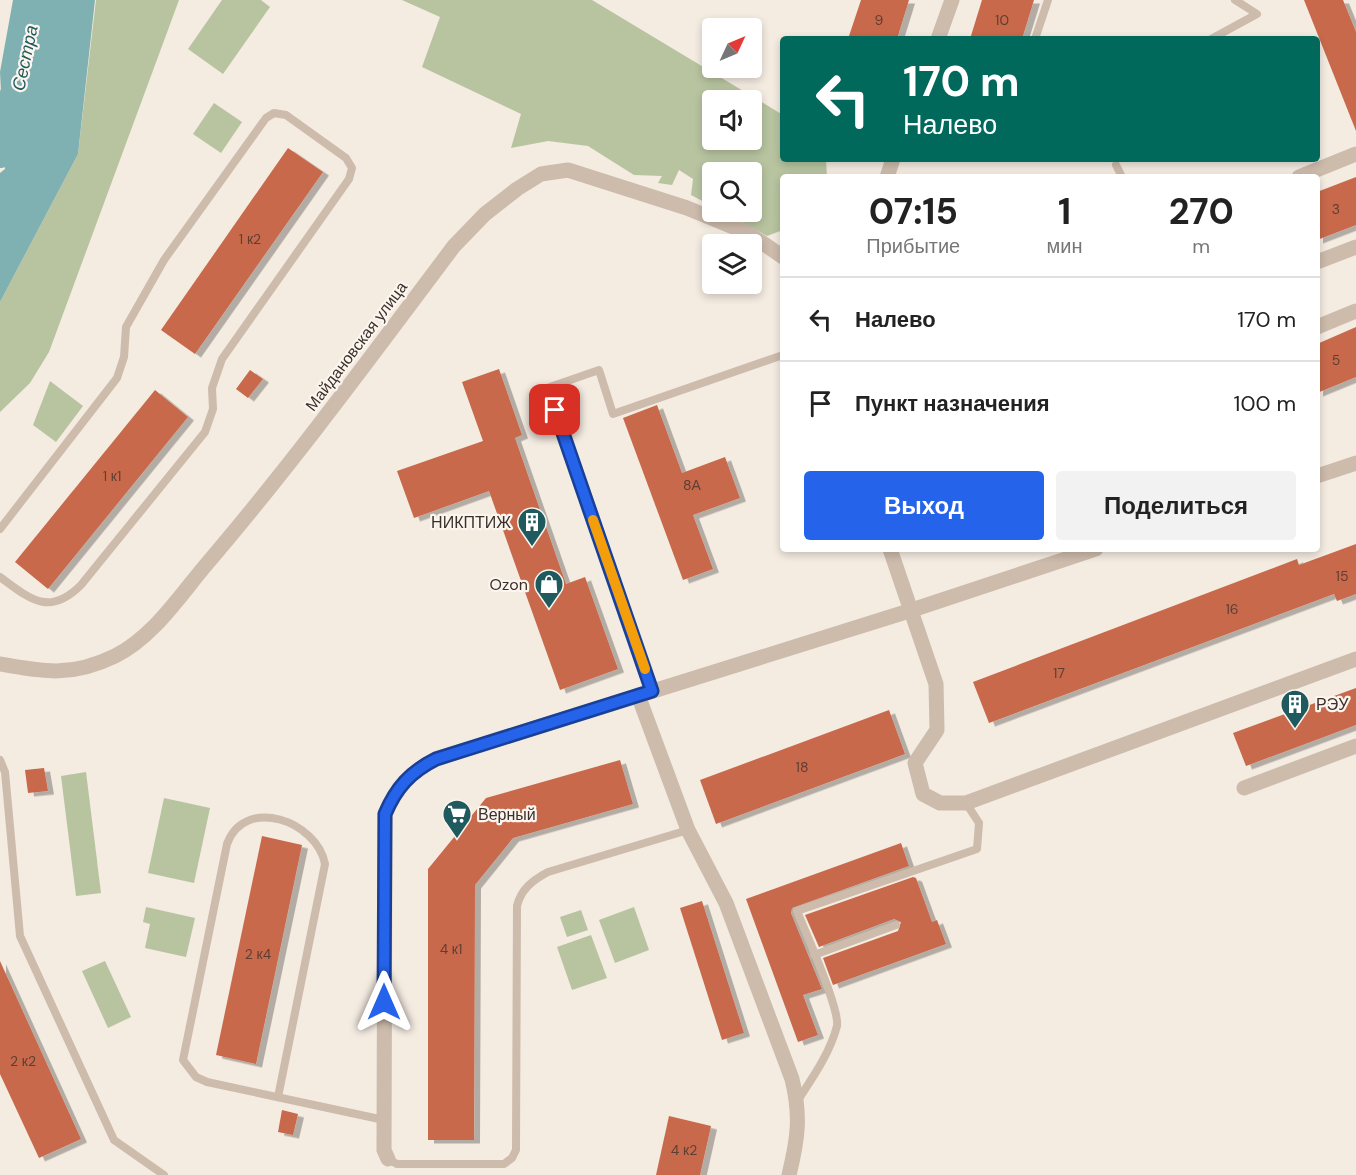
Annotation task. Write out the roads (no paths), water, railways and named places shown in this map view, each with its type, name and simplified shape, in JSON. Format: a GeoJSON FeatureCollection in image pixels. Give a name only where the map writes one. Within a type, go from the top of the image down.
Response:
{"type":"FeatureCollection","features":[{"type":"Feature","properties":{"kind":"street"},"geometry":{"type":"LineString","coordinates":[[939,36],[952,0]]}},
{"type":"Feature","properties":{"kind":"street"},"geometry":{"type":"LineString","coordinates":[[1306,174],[1356,154]]}},
{"type":"Feature","properties":{"kind":"street","name":"Майдановская улица"},"geometry":{"type":"LineString","coordinates":[[0,664],[49,673],[71,671],[117,655],[156,623],[253,509],[454,246],[485,214],[541,174],[568,170],[656,196],[748,233],[780,251]]}},
{"type":"Feature","properties":{"kind":"street"},"geometry":{"type":"LineString","coordinates":[[1320,261],[1356,247]]}},
{"type":"Feature","properties":{"kind":"street"},"geometry":{"type":"LineString","coordinates":[[1320,326],[1356,311]]}},
{"type":"Feature","properties":{"kind":"street"},"geometry":{"type":"LineString","coordinates":[[1320,475],[1356,463]]}},
{"type":"Feature","properties":{"kind":"street"},"geometry":{"type":"LineString","coordinates":[[891,552],[936,684],[937,730],[915,763],[923,794],[940,803],[966,804],[1356,659]]}},
{"type":"Feature","properties":{"kind":"street"},"geometry":{"type":"LineString","coordinates":[[388,1159],[384,1150],[385,814],[393,794],[420,767],[436,759],[1087,552]]}},
{"type":"Feature","properties":{"kind":"street"},"geometry":{"type":"LineString","coordinates":[[645,693],[688,830],[726,903],[792,1079],[797,1101],[798,1140],[789,1175]]}},
{"type":"Feature","properties":{"kind":"street"},"geometry":{"type":"LineString","coordinates":[[1244,788],[1356,746]]}},
{"type":"Feature","properties":{"kind":"lane"},"geometry":{"type":"LineString","coordinates":[[1036,36],[1048,0]]}},
{"type":"Feature","properties":{"kind":"lane"},"geometry":{"type":"LineString","coordinates":[[1217,36],[1257,14],[1235,0]]}},
{"type":"Feature","properties":{"kind":"lane"},"geometry":{"type":"LineString","coordinates":[[0,529],[117,378],[124,357],[126,327],[159,269],[266,118],[274,113],[286,115],[346,158],[352,168],[349,179],[222,359],[212,388],[213,409],[206,432],[81,585],[69,598],[52,604],[31,600],[0,577]]}},
{"type":"Feature","properties":{"kind":"lane"},"geometry":{"type":"LineString","coordinates":[[1116,165],[1120,174]]}},
{"type":"Feature","properties":{"kind":"lane"},"geometry":{"type":"LineString","coordinates":[[645,693],[548,388],[599,370],[613,414],[780,356]]}},
{"type":"Feature","properties":{"kind":"lane"},"geometry":{"type":"LineString","coordinates":[[0,759],[5,772],[19,925],[23,942],[114,1140],[164,1175]]}},
{"type":"Feature","properties":{"kind":"lane"},"geometry":{"type":"LineString","coordinates":[[797,1101],[820,1066],[837,1023],[798,911],[977,849],[979,824],[966,804]]}},
{"type":"Feature","properties":{"kind":"lane"},"geometry":{"type":"LineString","coordinates":[[278,1097],[325,864],[323,853],[310,835],[292,822],[270,818],[248,822],[238,828],[227,844],[183,1060],[196,1077],[207,1082],[384,1120]]}},
{"type":"Feature","properties":{"kind":"lane"},"geometry":{"type":"LineString","coordinates":[[388,1159],[397,1164],[504,1164],[512,1158],[516,1150],[517,906],[519,897],[532,882],[548,872],[688,830]]}},
{"type":"Feature","properties":{"kind":"lane"},"geometry":{"type":"LineString","coordinates":[[814,955],[896,925]]}},
{"type":"Feature","properties":{"kind":"water"},"geometry":{"type":"Polygon","coordinates":[[[13,0],[95,0],[78,154],[0,302],[0,173],[5,169],[0,72],[13,0]]]}},
{"type":"Feature","properties":{"kind":"waterway","name":"Сестра"},"geometry":{"type":"LineString","coordinates":[[0,150],[22,82],[37,0]]}},
{"type":"Feature","properties":{"kind":"place","name":"НИКПТИЖ"},"geometry":{"type":"Point","coordinates":[532,548]}},
{"type":"Feature","properties":{"kind":"place","name":"Ozon"},"geometry":{"type":"Point","coordinates":[549,610]}},
{"type":"Feature","properties":{"kind":"place","name":"РЭУ"},"geometry":{"type":"Point","coordinates":[1295,730]}},
{"type":"Feature","properties":{"kind":"place","name":"Верный"},"geometry":{"type":"Point","coordinates":[457,840]}}]}
